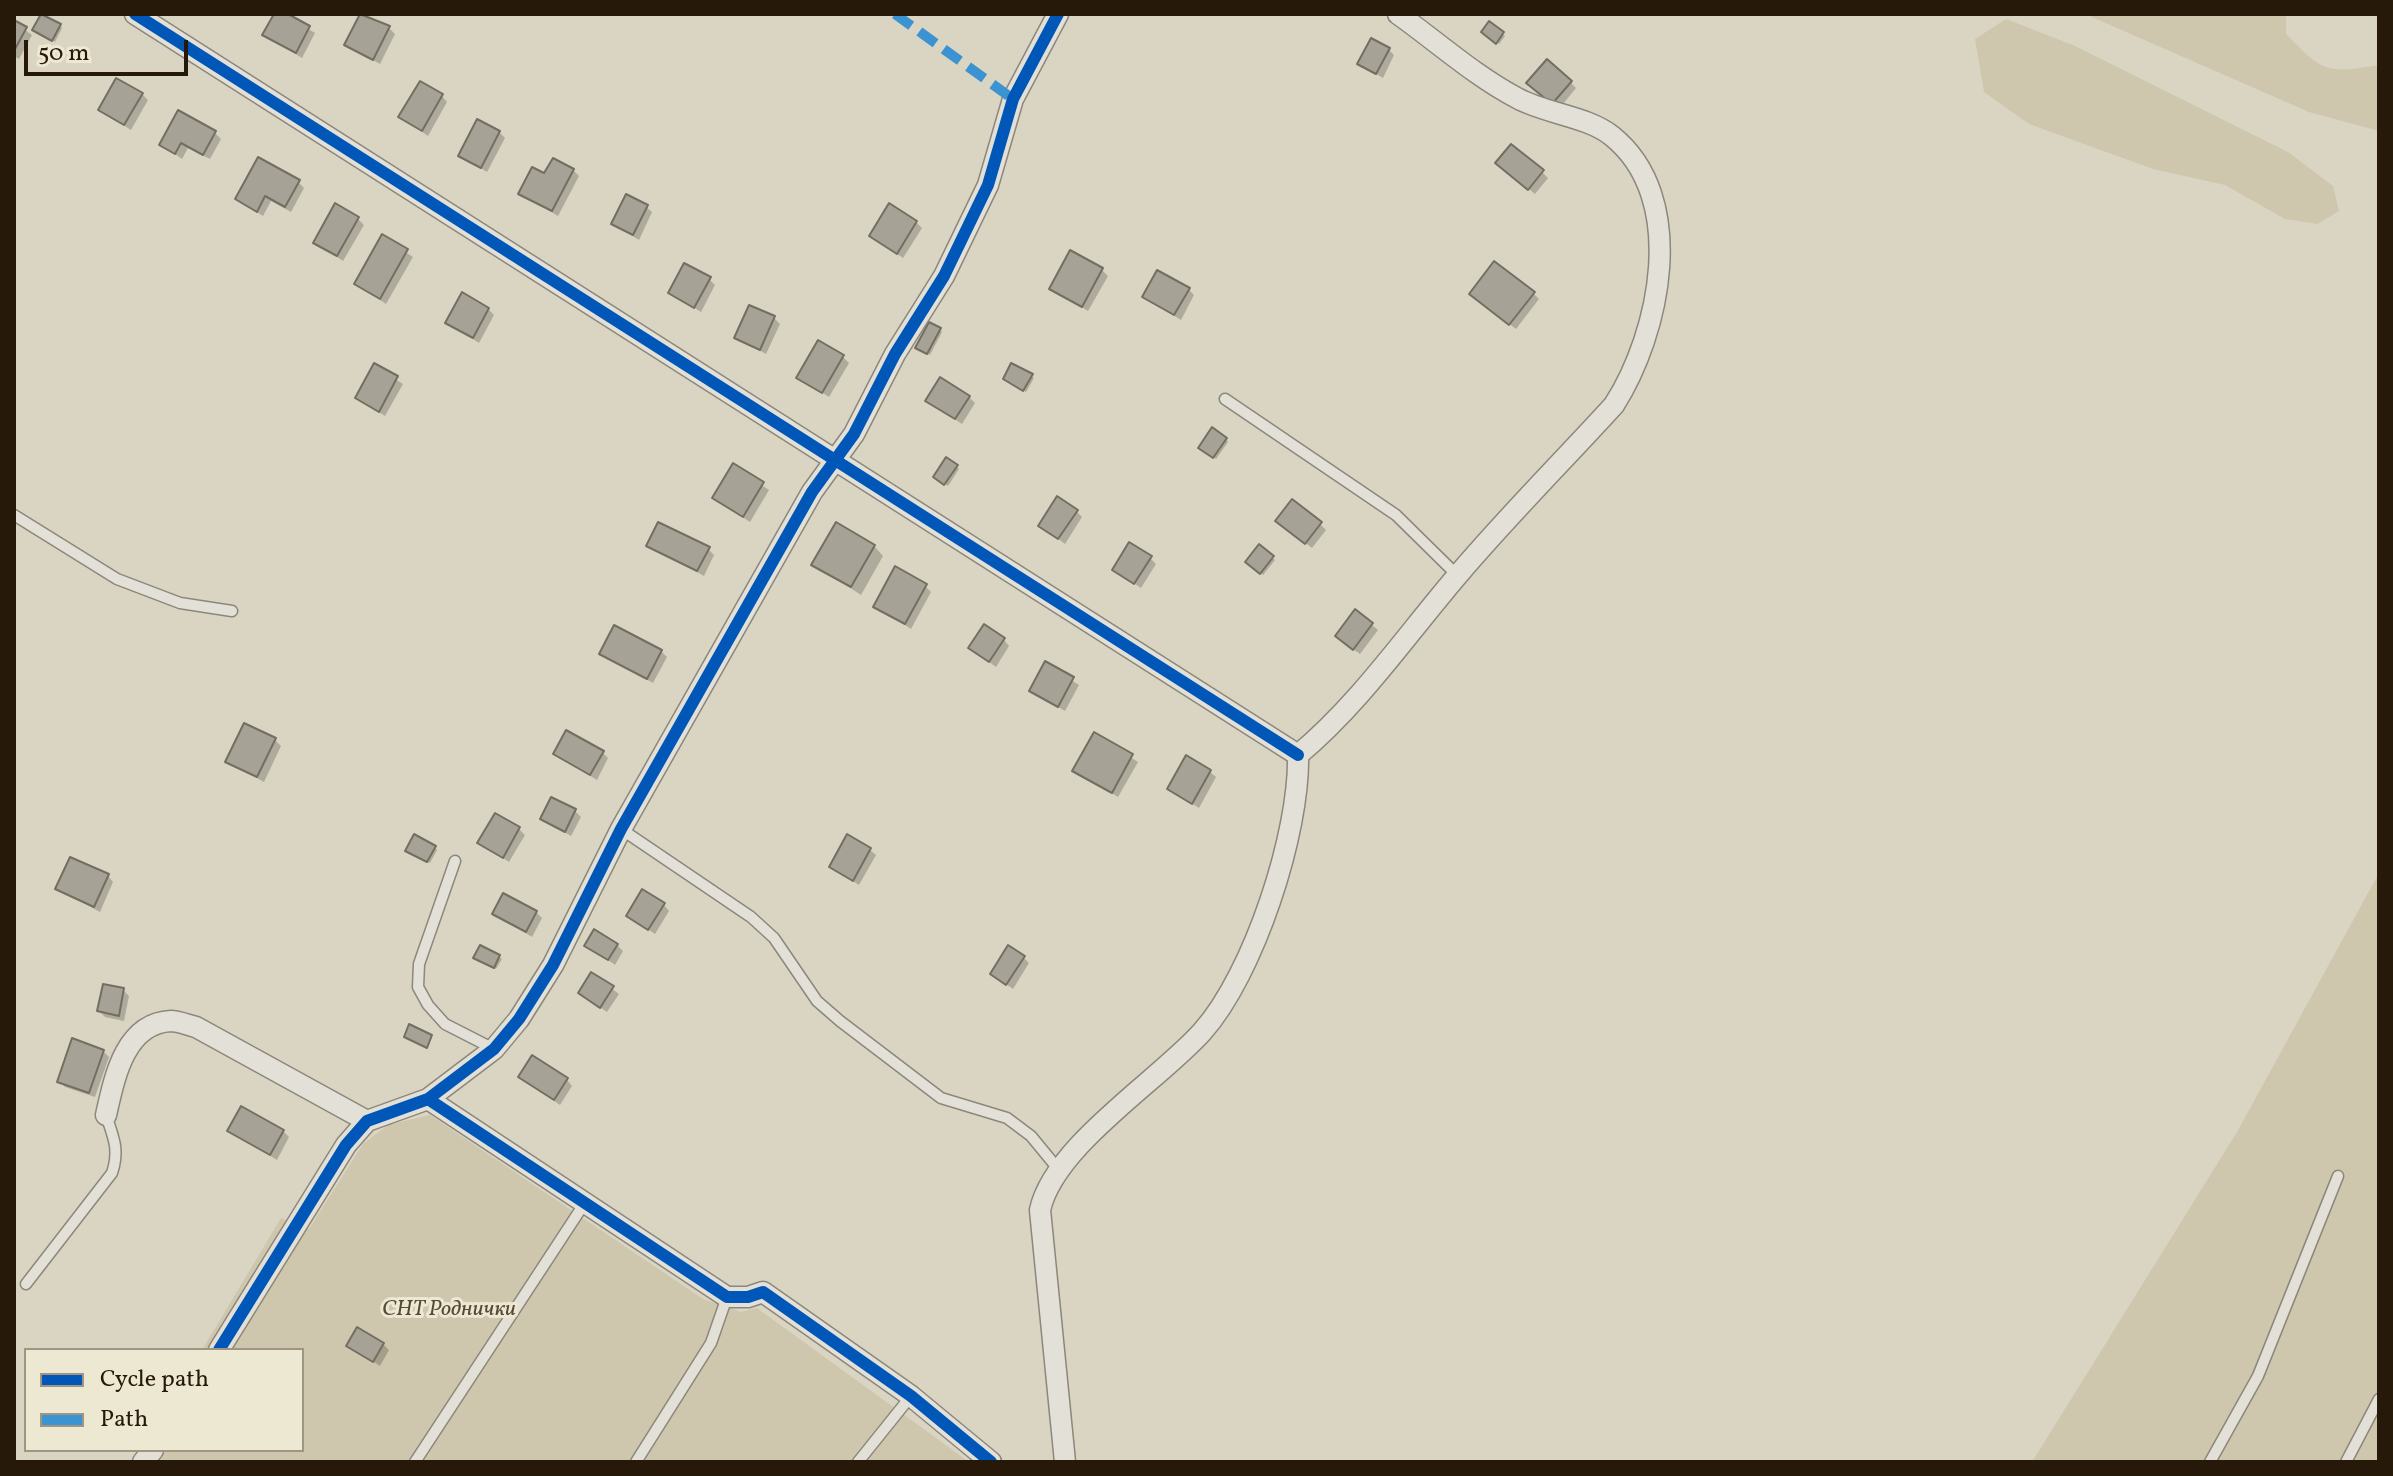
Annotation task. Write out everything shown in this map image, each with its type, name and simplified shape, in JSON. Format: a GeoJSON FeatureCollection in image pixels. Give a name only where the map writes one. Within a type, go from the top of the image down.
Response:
{"type":"FeatureCollection","features":[{"type":"Feature","properties":{"kind":"street"},"geometry":{"type":"LineString","coordinates":[[135,14],[1298,755]]}},
{"type":"Feature","properties":{"kind":"street"},"geometry":{"type":"LineString","coordinates":[[220,1348],[346,1145],[367,1121],[428,1099],[494,1049],[519,1019],[553,965],[621,829],[812,492],[854,434],[895,354],[951,262],[988,185],[1013,99],[1058,14]]}},
{"type":"Feature","properties":{"kind":"street"},"geometry":{"type":"LineString","coordinates":[[1298,755],[1332,726],[1365,691],[1457,575],[1614,405],[1632,376],[1649,334],[1657,286],[1656,203],[1640,169],[1610,134],[1515,98],[1398,14]]}},
{"type":"Feature","properties":{"kind":"street"},"geometry":{"type":"LineString","coordinates":[[1065,1462],[1040,1210],[1044,1190],[1113,1114],[1203,1031],[1224,999],[1246,959],[1289,841],[1299,792],[1298,755]]}},
{"type":"Feature","properties":{"kind":"street"},"geometry":{"type":"LineString","coordinates":[[106,1115],[116,1070],[125,1052],[153,1027],[170,1021],[196,1027],[367,1121]]}},
{"type":"Feature","properties":{"kind":"street"},"geometry":{"type":"LineString","coordinates":[[428,1099],[727,1297],[748,1297],[763,1292],[911,1396],[991,1462]]}},
{"type":"Feature","properties":{"kind":"lane"},"geometry":{"type":"LineString","coordinates":[[1225,399],[1396,515],[1457,575]]}},
{"type":"Feature","properties":{"kind":"lane"},"geometry":{"type":"LineString","coordinates":[[14,515],[117,579],[180,603],[232,611]]}},
{"type":"Feature","properties":{"kind":"lane"},"geometry":{"type":"LineString","coordinates":[[621,829],[751,917],[774,938],[817,1001],[840,1021],[941,1098],[1007,1118],[1031,1136],[1059,1170]]}},
{"type":"Feature","properties":{"kind":"lane"},"geometry":{"type":"LineString","coordinates":[[455,861],[419,964],[418,987],[428,1005],[445,1024],[494,1049]]}},
{"type":"Feature","properties":{"kind":"lane"},"geometry":{"type":"LineString","coordinates":[[26,1284],[112,1173],[117,1157],[116,1138],[106,1115]]}},
{"type":"Feature","properties":{"kind":"lane"},"geometry":{"type":"LineString","coordinates":[[2210,1462],[2258,1376],[2338,1176]]}},
{"type":"Feature","properties":{"kind":"lane"},"geometry":{"type":"LineString","coordinates":[[415,1462],[586,1201]]}},
{"type":"Feature","properties":{"kind":"lane"},"geometry":{"type":"LineString","coordinates":[[636,1462],[711,1343],[727,1297]]}},
{"type":"Feature","properties":{"kind":"lane"},"geometry":{"type":"LineString","coordinates":[[858,1462],[911,1396]]}},
{"type":"Feature","properties":{"kind":"lane"},"geometry":{"type":"LineString","coordinates":[[2346,1462],[2379,1399]]}},
{"type":"Feature","properties":{"kind":"green space"},"geometry":{"type":"Polygon","coordinates":[[[2085,14],[2286,14],[2286,34],[2318,63],[2336,69],[2379,65],[2379,131],[2309,112],[2085,14]]]}},
{"type":"Feature","properties":{"kind":"green space"},"geometry":{"type":"Polygon","coordinates":[[[2006,19],[2075,46],[2288,152],[2333,186],[2339,211],[2318,224],[2285,219],[2225,185],[2153,169],[2029,124],[1984,92],[1975,39],[2006,19]]]}},
{"type":"Feature","properties":{"kind":"green space"},"geometry":{"type":"Polygon","coordinates":[[[2379,873],[2379,1462],[2032,1462],[2237,1132],[2379,873]]]}},
{"type":"Feature","properties":{"kind":"green space","name":"СНТ Роднички"},"geometry":{"type":"Polygon","coordinates":[[[430,1115],[703,1299],[741,1312],[757,1308],[969,1462],[130,1462],[139,1452],[304,1452],[304,1348],[203,1348],[281,1218],[309,1229],[363,1144],[388,1125],[430,1115]]]}},
{"type":"Feature","properties":{"kind":"building"},"geometry":{"type":"Polygon","coordinates":[[[41,14],[61,24],[52,41],[32,30],[41,14]]]}},
{"type":"Feature","properties":{"kind":"building"},"geometry":{"type":"Polygon","coordinates":[[[274,14],[288,14],[310,26],[296,53],[262,35],[274,14]]]}},
{"type":"Feature","properties":{"kind":"building"},"geometry":{"type":"Polygon","coordinates":[[[360,14],[390,26],[373,60],[344,45],[360,14]]]}},
{"type":"Feature","properties":{"kind":"building"},"geometry":{"type":"Polygon","coordinates":[[[14,20],[27,27],[14,51],[14,20]]]}},
{"type":"Feature","properties":{"kind":"building"},"geometry":{"type":"Polygon","coordinates":[[[1489,21],[1504,32],[1496,44],[1481,32],[1489,21]]]}},
{"type":"Feature","properties":{"kind":"building"},"geometry":{"type":"Polygon","coordinates":[[[1371,38],[1390,48],[1376,74],[1357,64],[1371,38]]]}},
{"type":"Feature","properties":{"kind":"building"},"geometry":{"type":"Polygon","coordinates":[[[1547,59],[1572,81],[1552,104],[1526,83],[1547,59]]]}},
{"type":"Feature","properties":{"kind":"building"},"geometry":{"type":"Polygon","coordinates":[[[116,78],[143,93],[124,125],[98,110],[116,78]]]}},
{"type":"Feature","properties":{"kind":"building"},"geometry":{"type":"Polygon","coordinates":[[[420,81],[443,94],[422,131],[398,117],[420,81]]]}},
{"type":"Feature","properties":{"kind":"building"},"geometry":{"type":"Polygon","coordinates":[[[178,110],[216,131],[203,155],[181,143],[175,154],[159,145],[178,110]]]}},
{"type":"Feature","properties":{"kind":"building"},"geometry":{"type":"Polygon","coordinates":[[[477,119],[500,131],[481,168],[458,156],[477,119]]]}},
{"type":"Feature","properties":{"kind":"building"},"geometry":{"type":"Polygon","coordinates":[[[1511,144],[1544,170],[1528,190],[1495,163],[1511,144]]]}},
{"type":"Feature","properties":{"kind":"building"},"geometry":{"type":"Polygon","coordinates":[[[258,157],[300,180],[285,207],[265,196],[257,212],[235,199],[258,157]]]}},
{"type":"Feature","properties":{"kind":"building"},"geometry":{"type":"Polygon","coordinates":[[[553,158],[574,169],[552,211],[518,194],[532,167],[544,173],[553,158]]]}},
{"type":"Feature","properties":{"kind":"building"},"geometry":{"type":"Polygon","coordinates":[[[626,194],[648,205],[633,235],[611,224],[626,194]]]}},
{"type":"Feature","properties":{"kind":"building"},"geometry":{"type":"Polygon","coordinates":[[[335,203],[359,217],[337,256],[313,243],[335,203]]]}},
{"type":"Feature","properties":{"kind":"building"},"geometry":{"type":"Polygon","coordinates":[[[889,203],[917,221],[897,254],[869,236],[889,203]]]}},
{"type":"Feature","properties":{"kind":"building"},"geometry":{"type":"Polygon","coordinates":[[[382,234],[408,249],[380,299],[354,284],[382,234]]]}},
{"type":"Feature","properties":{"kind":"building"},"geometry":{"type":"Polygon","coordinates":[[[1070,250],[1103,268],[1082,307],[1049,289],[1070,250]]]}},
{"type":"Feature","properties":{"kind":"building"},"geometry":{"type":"Polygon","coordinates":[[[1494,261],[1535,292],[1509,325],[1469,294],[1494,261]]]}},
{"type":"Feature","properties":{"kind":"building"},"geometry":{"type":"Polygon","coordinates":[[[684,263],[711,277],[694,308],[668,293],[684,263]]]}},
{"type":"Feature","properties":{"kind":"building"},"geometry":{"type":"Polygon","coordinates":[[[1157,270],[1190,288],[1174,315],[1142,297],[1157,270]]]}},
{"type":"Feature","properties":{"kind":"building"},"geometry":{"type":"Polygon","coordinates":[[[462,292],[489,308],[473,338],[445,323],[462,292]]]}},
{"type":"Feature","properties":{"kind":"building"},"geometry":{"type":"Polygon","coordinates":[[[749,305],[775,316],[760,350],[734,338],[749,305]]]}},
{"type":"Feature","properties":{"kind":"building"},"geometry":{"type":"Polygon","coordinates":[[[929,322],[941,328],[927,354],[915,348],[929,322]]]}},
{"type":"Feature","properties":{"kind":"building"},"geometry":{"type":"Polygon","coordinates":[[[818,340],[844,355],[822,393],[796,378],[818,340]]]}},
{"type":"Feature","properties":{"kind":"building"},"geometry":{"type":"Polygon","coordinates":[[[374,363],[398,376],[379,412],[355,398],[374,363]]]}},
{"type":"Feature","properties":{"kind":"building"},"geometry":{"type":"Polygon","coordinates":[[[1011,363],[1033,374],[1023,391],[1003,379],[1011,363]]]}},
{"type":"Feature","properties":{"kind":"building"},"geometry":{"type":"Polygon","coordinates":[[[940,377],[970,396],[955,419],[925,401],[940,377]]]}},
{"type":"Feature","properties":{"kind":"building"},"geometry":{"type":"Polygon","coordinates":[[[1212,427],[1227,438],[1213,458],[1198,448],[1212,427]]]}},
{"type":"Feature","properties":{"kind":"building"},"geometry":{"type":"Polygon","coordinates":[[[946,457],[958,465],[944,485],[933,477],[946,457]]]}},
{"type":"Feature","properties":{"kind":"building"},"geometry":{"type":"Polygon","coordinates":[[[733,463],[764,482],[743,517],[712,498],[733,463]]]}},
{"type":"Feature","properties":{"kind":"building"},"geometry":{"type":"Polygon","coordinates":[[[1057,496],[1078,510],[1058,539],[1038,526],[1057,496]]]}},
{"type":"Feature","properties":{"kind":"building"},"geometry":{"type":"Polygon","coordinates":[[[1292,499],[1322,522],[1305,544],[1275,521],[1292,499]]]}},
{"type":"Feature","properties":{"kind":"building"},"geometry":{"type":"Polygon","coordinates":[[[658,522],[710,547],[697,571],[646,546],[658,522]]]}},
{"type":"Feature","properties":{"kind":"building"},"geometry":{"type":"Polygon","coordinates":[[[836,522],[875,545],[851,587],[811,565],[836,522]]]}},
{"type":"Feature","properties":{"kind":"building"},"geometry":{"type":"Polygon","coordinates":[[[1129,542],[1152,556],[1134,584],[1112,570],[1129,542]]]}},
{"type":"Feature","properties":{"kind":"building"},"geometry":{"type":"Polygon","coordinates":[[[1259,544],[1274,556],[1260,574],[1245,562],[1259,544]]]}},
{"type":"Feature","properties":{"kind":"building"},"geometry":{"type":"Polygon","coordinates":[[[895,566],[927,584],[905,624],[873,607],[895,566]]]}},
{"type":"Feature","properties":{"kind":"building"},"geometry":{"type":"Polygon","coordinates":[[[1355,609],[1373,623],[1353,650],[1335,636],[1355,609]]]}},
{"type":"Feature","properties":{"kind":"building"},"geometry":{"type":"Polygon","coordinates":[[[984,624],[1005,638],[989,662],[968,648],[984,624]]]}},
{"type":"Feature","properties":{"kind":"building"},"geometry":{"type":"Polygon","coordinates":[[[614,625],[662,650],[647,679],[599,654],[614,625]]]}},
{"type":"Feature","properties":{"kind":"building"},"geometry":{"type":"Polygon","coordinates":[[[1045,661],[1074,677],[1058,707],[1029,691],[1045,661]]]}},
{"type":"Feature","properties":{"kind":"building"},"geometry":{"type":"Polygon","coordinates":[[[244,723],[276,738],[257,777],[225,762],[244,723]]]}},
{"type":"Feature","properties":{"kind":"building"},"geometry":{"type":"Polygon","coordinates":[[[566,730],[604,751],[590,775],[553,754],[566,730]]]}},
{"type":"Feature","properties":{"kind":"building"},"geometry":{"type":"Polygon","coordinates":[[[1094,732],[1133,754],[1112,793],[1072,771],[1094,732]]]}},
{"type":"Feature","properties":{"kind":"building"},"geometry":{"type":"Polygon","coordinates":[[[1186,755],[1211,770],[1192,804],[1167,789],[1186,755]]]}},
{"type":"Feature","properties":{"kind":"building"},"geometry":{"type":"Polygon","coordinates":[[[551,797],[576,809],[565,832],[540,819],[551,797]]]}},
{"type":"Feature","properties":{"kind":"building"},"geometry":{"type":"Polygon","coordinates":[[[495,813],[520,827],[503,858],[477,843],[495,813]]]}},
{"type":"Feature","properties":{"kind":"building"},"geometry":{"type":"Polygon","coordinates":[[[414,834],[436,846],[427,862],[405,851],[414,834]]]}},
{"type":"Feature","properties":{"kind":"building"},"geometry":{"type":"Polygon","coordinates":[[[847,834],[871,848],[853,881],[829,867],[847,834]]]}},
{"type":"Feature","properties":{"kind":"building"},"geometry":{"type":"Polygon","coordinates":[[[70,857],[109,874],[94,907],[55,889],[70,857]]]}},
{"type":"Feature","properties":{"kind":"building"},"geometry":{"type":"Polygon","coordinates":[[[642,889],[665,903],[648,930],[626,916],[642,889]]]}},
{"type":"Feature","properties":{"kind":"building"},"geometry":{"type":"Polygon","coordinates":[[[503,893],[537,911],[526,932],[492,914],[503,893]]]}},
{"type":"Feature","properties":{"kind":"building"},"geometry":{"type":"Polygon","coordinates":[[[594,929],[618,944],[608,960],[584,946],[594,929]]]}},
{"type":"Feature","properties":{"kind":"building"},"geometry":{"type":"Polygon","coordinates":[[[480,945],[500,955],[494,968],[473,958],[480,945]]]}},
{"type":"Feature","properties":{"kind":"building"},"geometry":{"type":"Polygon","coordinates":[[[1008,945],[1025,956],[1006,985],[990,974],[1008,945]]]}},
{"type":"Feature","properties":{"kind":"building"},"geometry":{"type":"Polygon","coordinates":[[[591,972],[614,986],[600,1008],[578,993],[591,972]]]}},
{"type":"Feature","properties":{"kind":"building"},"geometry":{"type":"Polygon","coordinates":[[[103,984],[124,988],[119,1016],[97,1011],[103,984]]]}},
{"type":"Feature","properties":{"kind":"building"},"geometry":{"type":"Polygon","coordinates":[[[409,1024],[432,1035],[427,1048],[404,1037],[409,1024]]]}},
{"type":"Feature","properties":{"kind":"building"},"geometry":{"type":"Polygon","coordinates":[[[72,1038],[104,1050],[89,1093],[57,1082],[72,1038]]]}},
{"type":"Feature","properties":{"kind":"building"},"geometry":{"type":"Polygon","coordinates":[[[532,1055],[568,1078],[554,1100],[518,1077],[532,1055]]]}},
{"type":"Feature","properties":{"kind":"building"},"geometry":{"type":"Polygon","coordinates":[[[241,1106],[284,1130],[270,1155],[227,1131],[241,1106]]]}},
{"type":"Feature","properties":{"kind":"building"},"geometry":{"type":"Polygon","coordinates":[[[357,1327],[384,1343],[373,1362],[346,1346],[357,1327]]]}},
{"type":"Feature","properties":{"kind":"marked path"},"geometry":{"type":"LineString","coordinates":[[895,14],[1013,99]]}},
{"type":"Feature","properties":{"kind":"cycle path"},"geometry":{"type":"LineString","coordinates":[[135,14],[1298,755]]}},
{"type":"Feature","properties":{"kind":"cycle path"},"geometry":{"type":"LineString","coordinates":[[428,1099],[494,1049],[519,1019],[553,965],[621,829],[812,492],[854,434],[895,354],[944,276],[988,185],[1013,99],[1058,14]]}},
{"type":"Feature","properties":{"kind":"cycle path"},"geometry":{"type":"LineString","coordinates":[[220,1348],[346,1145],[367,1121],[428,1099],[727,1297],[748,1297],[763,1292],[911,1396],[991,1462]]}}]}
